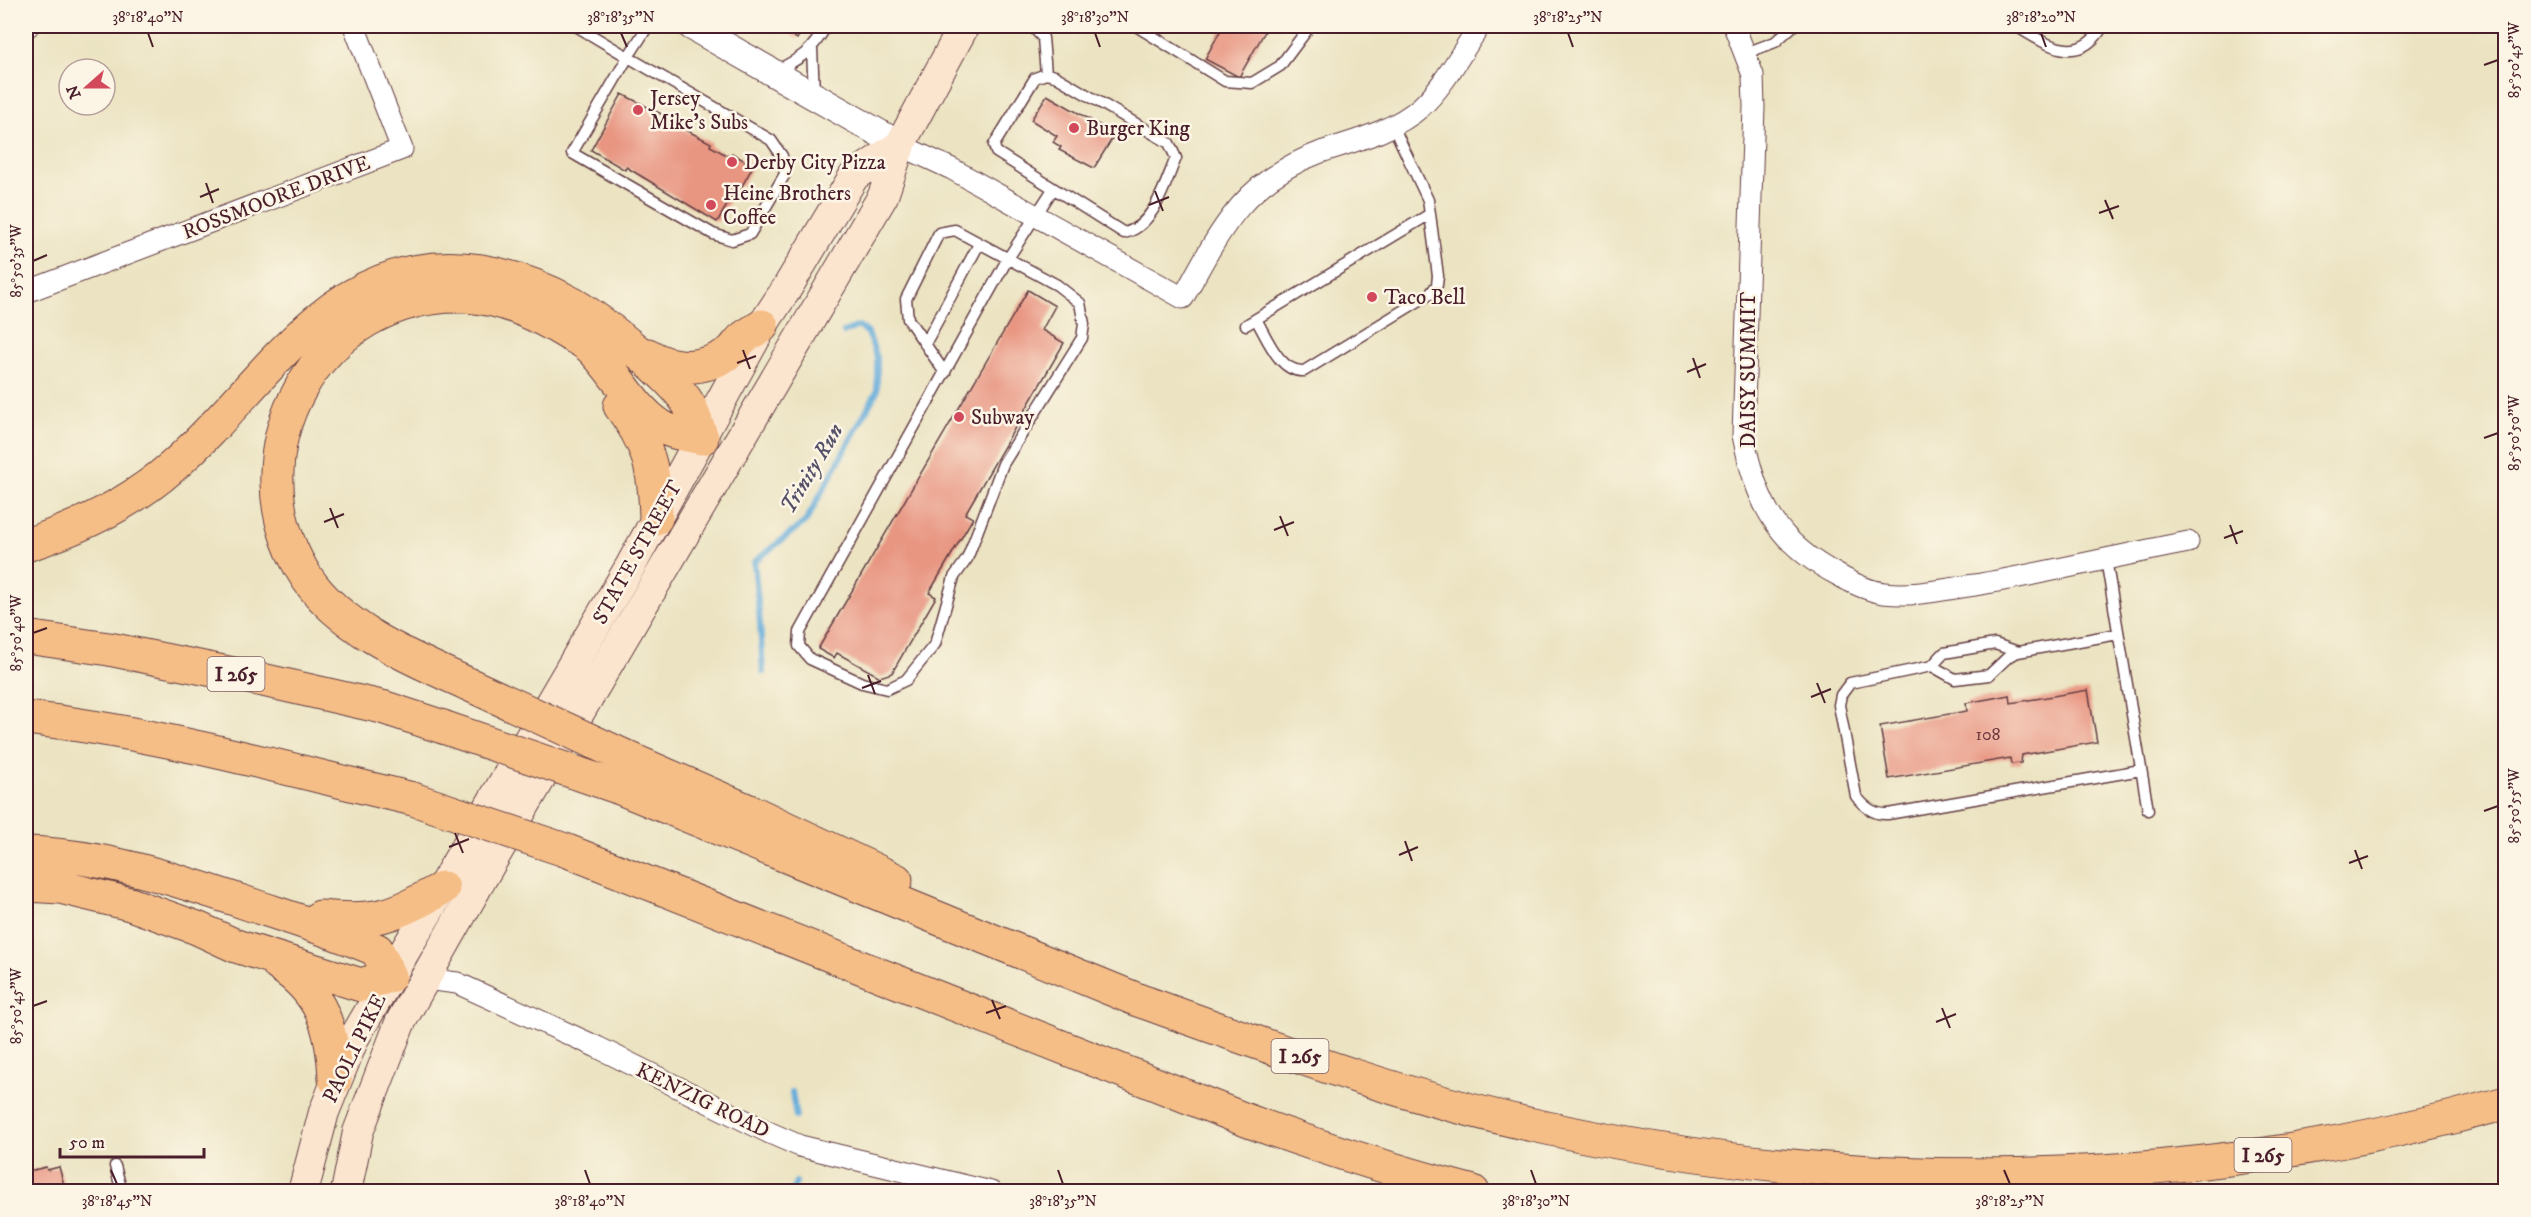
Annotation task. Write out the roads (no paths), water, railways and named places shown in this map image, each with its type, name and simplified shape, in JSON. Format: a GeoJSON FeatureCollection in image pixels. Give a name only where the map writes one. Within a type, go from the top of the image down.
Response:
{"type":"FeatureCollection","features":[{"type":"Feature","properties":{"kind":"highway"},"geometry":{"type":"LineString","coordinates":[[26,545],[55,536],[97,517],[136,494],[203,440],[315,322],[345,300],[379,283],[425,270],[448,268],[484,270],[518,278],[550,291],[580,308],[656,360],[683,368],[714,361],[731,352],[742,339],[762,326]]}},
{"type":"Feature","properties":{"kind":"highway"},"geometry":{"type":"LineString","coordinates":[[629,775],[468,684],[404,654],[365,632],[333,607],[308,578],[291,546],[279,510],[276,474],[280,438],[292,403],[309,373],[333,346],[360,324],[394,307],[429,298],[466,296],[500,302],[534,313],[588,345],[659,426],[702,438]]}},
{"type":"Feature","properties":{"kind":"highway"},"geometry":{"type":"LineString","coordinates":[[610,329],[675,386],[689,405],[702,438]]}},
{"type":"Feature","properties":{"kind":"highway"},"geometry":{"type":"LineString","coordinates":[[563,330],[603,380],[635,425],[645,444],[656,482],[656,518]]}},
{"type":"Feature","properties":{"kind":"highway","name":"I 265"},"geometry":{"type":"LineString","coordinates":[[26,636],[120,651],[382,707],[443,727],[629,775],[756,814],[1197,1021],[1396,1088],[1530,1125],[1683,1153],[1809,1168],[1878,1173],[2017,1176],[2154,1169],[2293,1151],[2362,1138],[2505,1103]]}},
{"type":"Feature","properties":{"kind":"highway"},"geometry":{"type":"LineString","coordinates":[[26,718],[70,723],[172,743],[413,799],[565,850],[1317,1147],[1473,1191]]}},
{"type":"Feature","properties":{"kind":"highway"},"geometry":{"type":"LineString","coordinates":[[26,853],[84,858],[125,866],[165,876],[290,918],[377,950],[390,976],[361,985],[236,946]]}},
{"type":"Feature","properties":{"kind":"highway"},"geometry":{"type":"LineString","coordinates":[[26,885],[60,888],[121,902],[197,928],[273,961],[308,987],[326,1019],[335,1062],[335,1079]]}},
{"type":"Feature","properties":{"kind":"highway"},"geometry":{"type":"LineString","coordinates":[[290,918],[320,917],[350,920],[377,918],[408,907],[443,888]]}},
{"type":"Feature","properties":{"kind":"main road","name":"STATE STREET"},"geometry":{"type":"LineString","coordinates":[[426,980],[488,867],[883,196],[900,145],[964,26]]}},
{"type":"Feature","properties":{"kind":"main road","name":"STATE STREET"},"geometry":{"type":"LineString","coordinates":[[390,976],[631,565],[762,326],[854,176],[900,145]]}},
{"type":"Feature","properties":{"kind":"main road"},"geometry":{"type":"LineString","coordinates":[[702,438],[731,455]]}},
{"type":"Feature","properties":{"kind":"main road"},"geometry":{"type":"LineString","coordinates":[[390,976],[426,980]]}},
{"type":"Feature","properties":{"kind":"main road","name":"PAOLI PIKE"},"geometry":{"type":"LineString","coordinates":[[303,1191],[335,1079],[354,1038],[390,976]]}},
{"type":"Feature","properties":{"kind":"main road","name":"PAOLI PIKE"},"geometry":{"type":"LineString","coordinates":[[346,1191],[358,1132],[400,1023],[426,980]]}},
{"type":"Feature","properties":{"kind":"street","name":"ROSSMOORE DRIVE"},"geometry":{"type":"LineString","coordinates":[[26,292],[402,149],[354,26]]}},
{"type":"Feature","properties":{"kind":"street"},"geometry":{"type":"LineString","coordinates":[[691,26],[900,145],[952,169],[1183,298],[1236,210],[1256,188],[1289,166],[1366,138],[1419,108],[1446,80],[1480,26]]}},
{"type":"Feature","properties":{"kind":"street","name":"DAISY SUMMIT"},"geometry":{"type":"LineString","coordinates":[[1734,26],[1746,53],[1752,75],[1755,107],[1743,435],[1751,474],[1766,509],[1795,548],[1815,563],[1853,583],[1883,593],[1907,595],[2009,579],[2188,542]]}},
{"type":"Feature","properties":{"kind":"street","name":"KENZIG ROAD"},"geometry":{"type":"LineString","coordinates":[[426,980],[457,982],[800,1146],[991,1191]]}},
{"type":"Feature","properties":{"kind":"lane"},"geometry":{"type":"LineString","coordinates":[[576,26],[628,57],[771,140],[782,156],[785,174],[750,234],[732,240],[713,234],[572,153],[628,57],[648,26]]}},
{"type":"Feature","properties":{"kind":"lane"},"geometry":{"type":"LineString","coordinates":[[773,72],[812,49],[826,26]]}},
{"type":"Feature","properties":{"kind":"lane"},"geometry":{"type":"LineString","coordinates":[[1032,26],[1043,38],[1046,74]]}},
{"type":"Feature","properties":{"kind":"lane"},"geometry":{"type":"LineString","coordinates":[[1136,26],[1225,81],[1252,82],[1280,66],[1310,26]]}},
{"type":"Feature","properties":{"kind":"lane"},"geometry":{"type":"LineString","coordinates":[[1746,53],[1775,42],[1793,26]]}},
{"type":"Feature","properties":{"kind":"lane"},"geometry":{"type":"LineString","coordinates":[[2016,26],[2057,48],[2067,50],[2087,45],[2096,39],[2103,26]]}},
{"type":"Feature","properties":{"kind":"lane"},"geometry":{"type":"LineString","coordinates":[[812,49],[814,96]]}},
{"type":"Feature","properties":{"kind":"lane"},"geometry":{"type":"LineString","coordinates":[[1046,74],[1055,76],[1169,143],[1176,158],[1149,216],[1135,231],[1124,233],[1053,189],[996,152],[994,145],[1035,78],[1046,74]]}},
{"type":"Feature","properties":{"kind":"lane"},"geometry":{"type":"LineString","coordinates":[[1256,319],[1286,366],[1296,371],[1304,371],[1430,294],[1437,285],[1438,276],[1428,200],[1392,124]]}},
{"type":"Feature","properties":{"kind":"lane"},"geometry":{"type":"LineString","coordinates":[[945,373],[908,319],[906,299],[939,234],[955,230],[1007,260],[1057,285],[1080,303],[1084,324],[1082,338],[1003,464],[967,559],[954,578],[935,644],[906,680],[887,689],[862,684],[810,659],[799,646],[800,632],[945,373],[1007,260],[1053,189]]}},
{"type":"Feature","properties":{"kind":"lane"},"geometry":{"type":"LineString","coordinates":[[1246,325],[1430,214]]}},
{"type":"Feature","properties":{"kind":"lane"},"geometry":{"type":"LineString","coordinates":[[925,344],[979,243]]}},
{"type":"Feature","properties":{"kind":"lane"},"geometry":{"type":"LineString","coordinates":[[2106,559],[2148,810]]}},
{"type":"Feature","properties":{"kind":"lane"},"geometry":{"type":"LineString","coordinates":[[1932,666],[1949,677],[1962,679],[1989,675],[2009,656],[2018,652],[2118,634]]}},
{"type":"Feature","properties":{"kind":"lane"},"geometry":{"type":"LineString","coordinates":[[2018,652],[1995,644],[1944,653],[1932,666],[1855,681],[1848,686],[1839,701],[1856,796],[1863,805],[1876,813],[1888,814],[2141,770]]}},
{"type":"Feature","properties":{"kind":"lane"},"geometry":{"type":"LineString","coordinates":[[115,1166],[122,1191]]}},
{"type":"Feature","properties":{"kind":"waterway","name":"Trinity Run"},"geometry":{"type":"LineString","coordinates":[[763,672],[754,562],[806,521],[877,391],[877,358],[868,333],[859,326],[844,332]]}},
{"type":"Feature","properties":{"kind":"waterway","name":"Trinity Run"},"geometry":{"type":"LineString","coordinates":[[792,1092],[796,1117]]}},
{"type":"Feature","properties":{"kind":"waterway","name":"Trinity Run"},"geometry":{"type":"LineString","coordinates":[[792,1192],[796,1182]]}},
{"type":"Feature","properties":{"kind":"place","name":"Jersey Mike's Subs"},"geometry":{"type":"Point","coordinates":[638,110]}},
{"type":"Feature","properties":{"kind":"place","name":"Burger King"},"geometry":{"type":"Point","coordinates":[1074,128]}},
{"type":"Feature","properties":{"kind":"place","name":"Derby City Pizza"},"geometry":{"type":"Point","coordinates":[732,162]}},
{"type":"Feature","properties":{"kind":"place","name":"Heine Brothers Coffee"},"geometry":{"type":"Point","coordinates":[711,205]}},
{"type":"Feature","properties":{"kind":"place","name":"Taco Bell"},"geometry":{"type":"Point","coordinates":[1372,297]}},
{"type":"Feature","properties":{"kind":"place","name":"Subway"},"geometry":{"type":"Point","coordinates":[959,417]}}]}
